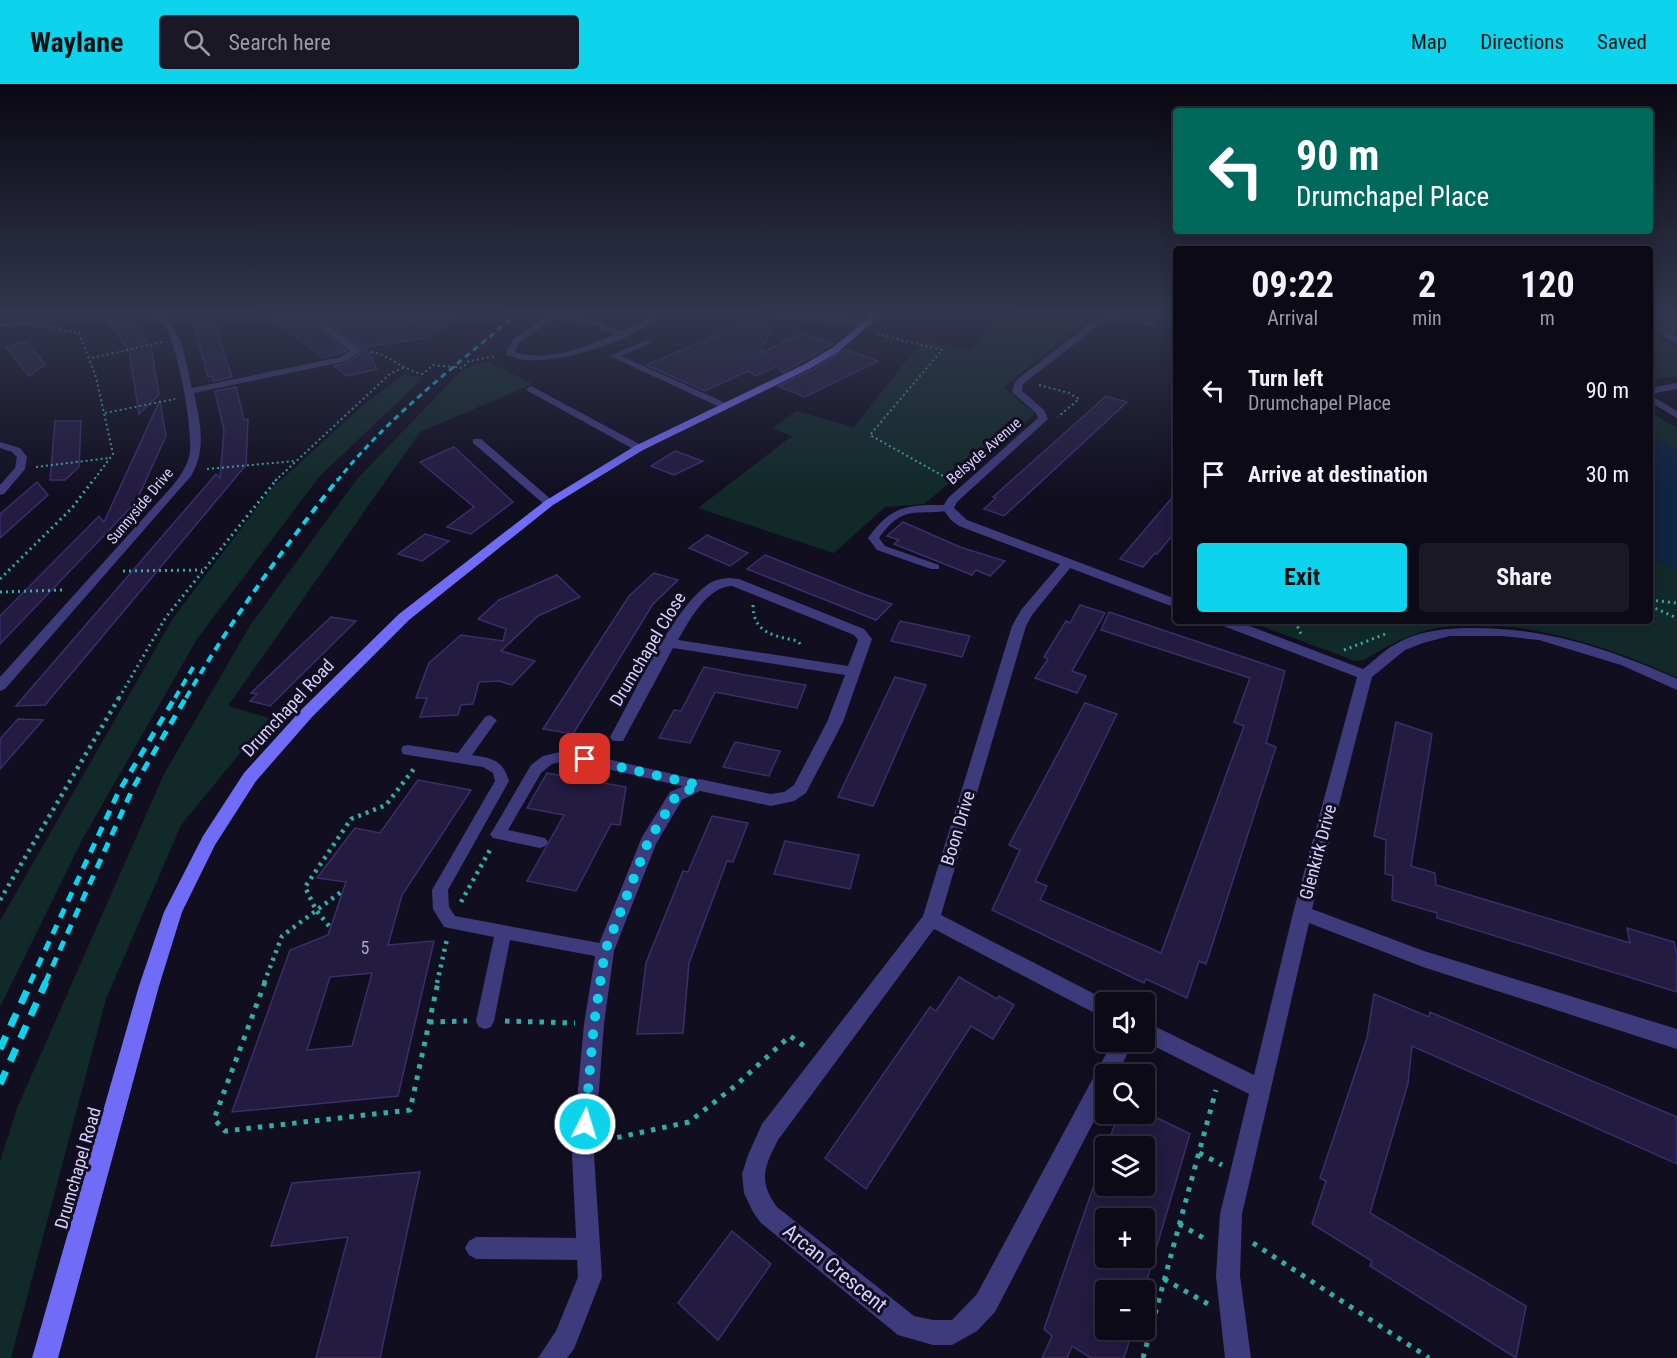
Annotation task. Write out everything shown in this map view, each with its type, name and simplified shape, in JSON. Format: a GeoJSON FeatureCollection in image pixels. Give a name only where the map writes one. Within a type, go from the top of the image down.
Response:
{"type":"FeatureCollection","features":[{"type":"Feature","properties":{"kind":"street","name":"Sunnyside Drive"},"geometry":{"type":"LineString","coordinates":[[0,686],[104,572],[179,485],[188,470],[197,445],[183,374]]}},
{"type":"Feature","properties":{"kind":"street"},"geometry":{"type":"LineString","coordinates":[[188,394],[275,374]]}},
{"type":"Feature","properties":{"kind":"street","name":"Drumchapel Road"},"geometry":{"type":"LineString","coordinates":[[45,1358],[153,975],[173,912],[209,841],[250,777],[307,713],[404,617],[549,504],[639,448],[790,374]]}},
{"type":"Feature","properties":{"kind":"street"},"geometry":{"type":"LineString","coordinates":[[1021,380],[1028,374]]}},
{"type":"Feature","properties":{"kind":"street","name":"Belsyde Avenue"},"geometry":{"type":"LineString","coordinates":[[1021,380],[1016,387],[1017,392],[1044,418],[952,500],[948,508],[955,518],[963,523],[1173,603]]}},
{"type":"Feature","properties":{"kind":"street"},"geometry":{"type":"LineString","coordinates":[[1653,390],[1677,386]]}},
{"type":"Feature","properties":{"kind":"street"},"geometry":{"type":"LineString","coordinates":[[531,389],[639,448]]}},
{"type":"Feature","properties":{"kind":"street"},"geometry":{"type":"LineString","coordinates":[[1653,400],[1677,415]]}},
{"type":"Feature","properties":{"kind":"street"},"geometry":{"type":"LineString","coordinates":[[477,441],[549,504]]}},
{"type":"Feature","properties":{"kind":"street"},"geometry":{"type":"LineString","coordinates":[[0,445],[16,450],[22,457],[20,469],[0,492]]}},
{"type":"Feature","properties":{"kind":"street","name":"Boon Drive"},"geometry":{"type":"LineString","coordinates":[[931,919],[1019,626],[1026,613],[1068,563]]}},
{"type":"Feature","properties":{"kind":"street","name":"Drumchapel Close"},"geometry":{"type":"LineString","coordinates":[[618,736],[670,643],[698,602],[713,586],[734,582],[859,632],[865,639],[835,722],[800,789],[788,797],[771,800],[699,785]]}},
{"type":"Feature","properties":{"kind":"street"},"geometry":{"type":"LineString","coordinates":[[1231,624],[1365,675],[1400,647],[1419,639],[1450,633],[1502,632],[1539,636],[1579,646],[1626,662],[1677,685]]}},
{"type":"Feature","properties":{"kind":"street"},"geometry":{"type":"LineString","coordinates":[[670,643],[853,672]]}},
{"type":"Feature","properties":{"kind":"street","name":"Glenkirk Drive"},"geometry":{"type":"LineString","coordinates":[[1238,1358],[1228,1276],[1230,1228],[1302,913],[1365,675]]}},
{"type":"Feature","properties":{"kind":"street"},"geometry":{"type":"LineString","coordinates":[[552,1358],[565,1340],[590,1277],[583,1145],[594,1024],[605,951],[648,842],[676,796],[699,785]]}},
{"type":"Feature","properties":{"kind":"street"},"geometry":{"type":"LineString","coordinates":[[1302,913],[1423,959],[1677,1039]]}},
{"type":"Feature","properties":{"kind":"street"},"geometry":{"type":"LineString","coordinates":[[931,919],[1095,1004]]}},
{"type":"Feature","properties":{"kind":"street","name":"Arcan Crescent"},"geometry":{"type":"LineString","coordinates":[[931,919],[770,1132],[757,1158],[751,1181],[757,1200],[769,1215],[907,1326],[928,1333],[950,1334],[970,1325],[986,1303],[1095,1096]]}},
{"type":"Feature","properties":{"kind":"street"},"geometry":{"type":"LineString","coordinates":[[1155,1036],[1262,1090]]}},
{"type":"Feature","properties":{"kind":"lane"},"geometry":{"type":"LineString","coordinates":[[655,374],[725,406]]}},
{"type":"Feature","properties":{"kind":"lane"},"geometry":{"type":"LineString","coordinates":[[935,567],[881,548],[873,538],[885,519],[894,513],[912,509],[948,508]]}},
{"type":"Feature","properties":{"kind":"lane"},"geometry":{"type":"LineString","coordinates":[[462,758],[490,720]]}},
{"type":"Feature","properties":{"kind":"lane"},"geometry":{"type":"LineString","coordinates":[[408,750],[486,762],[500,770],[502,781],[440,890],[441,909],[450,922],[605,951]]}},
{"type":"Feature","properties":{"kind":"lane"},"geometry":{"type":"LineString","coordinates":[[540,842],[498,834],[536,769],[548,760],[568,755],[699,785]]}},
{"type":"Feature","properties":{"kind":"lane"},"geometry":{"type":"LineString","coordinates":[[484,1021],[504,931]]}},
{"type":"Feature","properties":{"kind":"lane"},"geometry":{"type":"LineString","coordinates":[[476,1248],[588,1249]]}},
{"type":"Feature","properties":{"kind":"path"},"geometry":{"type":"LineString","coordinates":[[0,579],[72,508],[112,454],[96,374]]}},
{"type":"Feature","properties":{"kind":"path"},"geometry":{"type":"LineString","coordinates":[[0,900],[166,617],[267,488],[390,374]]}},
{"type":"Feature","properties":{"kind":"path"},"geometry":{"type":"LineString","coordinates":[[921,374],[870,435],[965,488]]}},
{"type":"Feature","properties":{"kind":"path"},"geometry":{"type":"LineString","coordinates":[[1021,380],[1069,393],[1079,399],[1060,416],[1044,418]]}},
{"type":"Feature","properties":{"kind":"path"},"geometry":{"type":"LineString","coordinates":[[105,413],[188,394]]}},
{"type":"Feature","properties":{"kind":"path"},"geometry":{"type":"LineString","coordinates":[[20,469],[110,458]]}},
{"type":"Feature","properties":{"kind":"path"},"geometry":{"type":"LineString","coordinates":[[188,470],[297,461]]}},
{"type":"Feature","properties":{"kind":"path"},"geometry":{"type":"LineString","coordinates":[[104,572],[203,570]]}},
{"type":"Feature","properties":{"kind":"path"},"geometry":{"type":"LineString","coordinates":[[0,592],[88,589]]}},
{"type":"Feature","properties":{"kind":"path"},"geometry":{"type":"LineString","coordinates":[[765,594],[753,604],[752,616],[758,630],[769,636],[798,641],[803,648],[797,663]]}},
{"type":"Feature","properties":{"kind":"path"},"geometry":{"type":"LineString","coordinates":[[1653,600],[1677,603]]}},
{"type":"Feature","properties":{"kind":"path"},"geometry":{"type":"LineString","coordinates":[[1653,607],[1677,618]]}},
{"type":"Feature","properties":{"kind":"path"},"geometry":{"type":"LineString","coordinates":[[1323,658],[1398,629]]}},
{"type":"Feature","properties":{"kind":"path"},"geometry":{"type":"LineString","coordinates":[[329,926],[316,910],[305,887],[351,819],[386,805],[427,753]]}},
{"type":"Feature","properties":{"kind":"path"},"geometry":{"type":"LineString","coordinates":[[341,892],[282,936],[214,1119],[225,1131],[411,1110],[450,922],[498,834]]}},
{"type":"Feature","properties":{"kind":"path"},"geometry":{"type":"LineString","coordinates":[[429,1022],[594,1024]]}},
{"type":"Feature","properties":{"kind":"path"},"geometry":{"type":"LineString","coordinates":[[583,1145],[689,1122],[735,1086],[790,1036],[825,1060]]}},
{"type":"Feature","properties":{"kind":"path"},"geometry":{"type":"LineString","coordinates":[[1143,1358],[1222,1070]]}},
{"type":"Feature","properties":{"kind":"path"},"geometry":{"type":"LineString","coordinates":[[1179,1224],[1228,1251]]}},
{"type":"Feature","properties":{"kind":"path"},"geometry":{"type":"LineString","coordinates":[[1230,1228],[1429,1358]]}},
{"type":"Feature","properties":{"kind":"path"},"geometry":{"type":"LineString","coordinates":[[1164,1279],[1233,1319]]}},
{"type":"Feature","properties":{"kind":"green space"},"geometry":{"type":"Polygon","coordinates":[[[458,374],[513,374],[533,384],[420,432],[228,706],[269,718],[181,825],[106,999],[11,1358],[0,1358],[0,1161],[18,1106],[164,774],[251,624],[357,479],[458,374]]]}},
{"type":"Feature","properties":{"kind":"green space"},"geometry":{"type":"Polygon","coordinates":[[[896,374],[1020,374],[1004,387],[1035,414],[924,504],[885,507],[834,553],[698,508],[792,436],[773,428],[796,411],[854,427],[896,374]]]}},
{"type":"Feature","properties":{"kind":"green space"},"geometry":{"type":"Polygon","coordinates":[[[1653,374],[1677,376],[1653,380],[1653,374]]]}},
{"type":"Feature","properties":{"kind":"green space"},"geometry":{"type":"Polygon","coordinates":[[[404,375],[421,376],[420,381],[319,477],[197,639],[82,840],[0,1007],[0,921],[173,618],[272,488],[369,400],[404,375]]]}},
{"type":"Feature","properties":{"kind":"green space"},"geometry":{"type":"Polygon","coordinates":[[[1653,414],[1677,428],[1677,678],[1586,643],[1552,634],[1483,625],[1451,626],[1421,632],[1364,660],[1355,661],[1256,624],[1653,624],[1653,414]]]}},
{"type":"Feature","properties":{"kind":"water"},"geometry":{"type":"Polygon","coordinates":[[[1653,437],[1677,450],[1677,570],[1653,559],[1653,437]]]}},
{"type":"Feature","properties":{"kind":"building"},"geometry":{"type":"Polygon","coordinates":[[[133,374],[156,374],[159,395],[139,414],[133,374]]]}},
{"type":"Feature","properties":{"kind":"building"},"geometry":{"type":"Polygon","coordinates":[[[207,374],[231,374],[232,377],[213,381],[212,376],[208,377],[207,374]]]}},
{"type":"Feature","properties":{"kind":"building"},"geometry":{"type":"Polygon","coordinates":[[[667,374],[741,374],[705,391],[667,374]]]}},
{"type":"Feature","properties":{"kind":"building"},"geometry":{"type":"Polygon","coordinates":[[[803,374],[851,374],[805,397],[778,386],[803,374]]]}},
{"type":"Feature","properties":{"kind":"building"},"geometry":{"type":"Polygon","coordinates":[[[236,387],[244,420],[248,419],[246,465],[45,705],[16,706],[216,474],[220,478],[224,430],[215,391],[236,387]]]}},
{"type":"Feature","properties":{"kind":"building"},"geometry":{"type":"Polygon","coordinates":[[[1106,396],[1127,402],[1004,516],[984,509],[996,498],[993,497],[1106,396]]]}},
{"type":"Feature","properties":{"kind":"building"},"geometry":{"type":"Polygon","coordinates":[[[160,400],[166,436],[136,502],[0,644],[0,616],[99,516],[104,522],[160,400]]]}},
{"type":"Feature","properties":{"kind":"building"},"geometry":{"type":"Polygon","coordinates":[[[55,421],[81,421],[79,467],[65,480],[50,480],[55,421]]]}},
{"type":"Feature","properties":{"kind":"building"},"geometry":{"type":"Polygon","coordinates":[[[454,447],[513,502],[471,534],[447,527],[474,507],[420,462],[454,447]]]}},
{"type":"Feature","properties":{"kind":"building"},"geometry":{"type":"Polygon","coordinates":[[[675,451],[703,461],[674,475],[651,466],[675,451]]]}},
{"type":"Feature","properties":{"kind":"building"},"geometry":{"type":"Polygon","coordinates":[[[37,482],[48,495],[0,538],[0,514],[37,482]]]}},
{"type":"Feature","properties":{"kind":"building"},"geometry":{"type":"Polygon","coordinates":[[[1173,497],[1173,535],[1157,554],[1155,553],[1143,567],[1120,559],[1173,497]]]}},
{"type":"Feature","properties":{"kind":"building"},"geometry":{"type":"Polygon","coordinates":[[[903,522],[960,547],[1005,561],[990,576],[976,570],[972,575],[894,544],[899,540],[887,536],[903,522]]]}},
{"type":"Feature","properties":{"kind":"building"},"geometry":{"type":"Polygon","coordinates":[[[425,534],[449,541],[422,561],[398,554],[425,534]]]}},
{"type":"Feature","properties":{"kind":"building"},"geometry":{"type":"Polygon","coordinates":[[[707,535],[748,553],[730,566],[689,548],[707,535]]]}},
{"type":"Feature","properties":{"kind":"building"},"geometry":{"type":"Polygon","coordinates":[[[765,555],[892,604],[876,620],[747,569],[765,555]]]}},
{"type":"Feature","properties":{"kind":"building"},"geometry":{"type":"Polygon","coordinates":[[[654,573],[678,580],[653,604],[573,734],[543,729],[629,596],[654,573]]]}},
{"type":"Feature","properties":{"kind":"building"},"geometry":{"type":"Polygon","coordinates":[[[557,575],[580,597],[538,616],[501,651],[535,661],[512,685],[499,681],[479,682],[473,704],[461,705],[458,715],[420,717],[427,698],[416,698],[429,663],[461,635],[503,641],[506,629],[478,619],[499,600],[557,575]]]}},
{"type":"Feature","properties":{"kind":"building"},"geometry":{"type":"Polygon","coordinates":[[[1080,605],[1105,613],[1072,671],[1086,676],[1077,693],[1035,678],[1048,659],[1044,657],[1066,621],[1070,623],[1080,605]]]}},
{"type":"Feature","properties":{"kind":"building"},"geometry":{"type":"Polygon","coordinates":[[[1109,612],[1285,671],[1266,743],[1276,747],[1206,964],[1199,961],[1187,998],[1146,979],[1144,983],[992,910],[1020,850],[1009,845],[1085,703],[1117,714],[1035,881],[1047,886],[1040,900],[1161,953],[1244,726],[1234,722],[1250,678],[1101,630],[1109,612]]]}},
{"type":"Feature","properties":{"kind":"building"},"geometry":{"type":"Polygon","coordinates":[[[331,617],[356,621],[270,706],[250,701],[257,694],[251,693],[331,617]]]}},
{"type":"Feature","properties":{"kind":"building"},"geometry":{"type":"Polygon","coordinates":[[[900,621],[970,636],[962,657],[891,641],[900,621]]]}},
{"type":"Feature","properties":{"kind":"building"},"geometry":{"type":"Polygon","coordinates":[[[704,667],[806,685],[797,708],[715,692],[690,743],[659,738],[674,710],[681,711],[704,667]]]}},
{"type":"Feature","properties":{"kind":"building"},"geometry":{"type":"Polygon","coordinates":[[[895,677],[926,685],[873,806],[838,797],[895,677]]]}},
{"type":"Feature","properties":{"kind":"building"},"geometry":{"type":"Polygon","coordinates":[[[18,719],[43,720],[0,769],[0,739],[18,719]]]}},
{"type":"Feature","properties":{"kind":"building"},"geometry":{"type":"Polygon","coordinates":[[[1396,722],[1432,734],[1411,866],[1435,873],[1436,885],[1630,943],[1627,928],[1674,942],[1677,955],[1677,992],[1437,918],[1437,913],[1392,900],[1393,876],[1385,874],[1386,840],[1374,836],[1396,722]]]}},
{"type":"Feature","properties":{"kind":"building"},"geometry":{"type":"Polygon","coordinates":[[[735,742],[780,751],[769,776],[723,767],[735,742]]]}},
{"type":"Feature","properties":{"kind":"building"},"geometry":{"type":"Polygon","coordinates":[[[547,773],[626,787],[620,825],[611,824],[576,891],[527,881],[564,815],[527,808],[547,773]]]}},
{"type":"Feature","properties":{"kind":"building"},"geometry":{"type":"Polygon","coordinates":[[[418,780],[471,790],[402,895],[388,945],[434,941],[398,1096],[232,1112],[290,950],[328,935],[346,882],[317,878],[355,828],[380,833],[418,780]],[[372,973],[330,977],[307,1050],[352,1046],[372,973]]]}},
{"type":"Feature","properties":{"kind":"building"},"geometry":{"type":"Polygon","coordinates":[[[712,816],[748,823],[733,862],[727,861],[689,963],[683,1033],[637,1034],[646,963],[683,871],[688,872],[712,816]]]}},
{"type":"Feature","properties":{"kind":"building"},"geometry":{"type":"Polygon","coordinates":[[[785,841],[859,855],[850,889],[774,874],[785,841]]]}},
{"type":"Feature","properties":{"kind":"building"},"geometry":{"type":"Polygon","coordinates":[[[959,977],[997,999],[999,996],[1014,1005],[993,1039],[971,1026],[866,1189],[825,1158],[930,1007],[936,1011],[959,977]]]}},
{"type":"Feature","properties":{"kind":"building"},"geometry":{"type":"Polygon","coordinates":[[[1374,994],[1429,1017],[1430,1012],[1677,1117],[1677,1164],[1412,1046],[1408,1083],[1370,1213],[1526,1306],[1516,1358],[1370,1266],[1372,1261],[1312,1224],[1326,1181],[1320,1178],[1367,1038],[1374,994]]]}},
{"type":"Feature","properties":{"kind":"building"},"geometry":{"type":"Polygon","coordinates":[[[1155,1117],[1190,1134],[1155,1253],[1155,1208],[1095,1208],[1095,1268],[1150,1268],[1147,1280],[1095,1280],[1095,1340],[1130,1340],[1124,1358],[1091,1358],[1072,1346],[1067,1358],[1042,1358],[1052,1336],[1044,1329],[1094,1185],[1095,1196],[1155,1196],[1155,1136],[1111,1136],[1115,1124],[1155,1124],[1155,1117]]]}},
{"type":"Feature","properties":{"kind":"building"},"geometry":{"type":"Polygon","coordinates":[[[420,1172],[380,1358],[316,1358],[348,1237],[271,1246],[292,1183],[420,1172]]]}},
{"type":"Feature","properties":{"kind":"building"},"geometry":{"type":"Polygon","coordinates":[[[732,1231],[771,1264],[718,1340],[678,1303],[732,1231]]]}},
{"type":"Feature","properties":{"kind":"railway"},"geometry":{"type":"LineString","coordinates":[[337,481],[378,435],[445,374]]}},
{"type":"Feature","properties":{"kind":"railway"},"geometry":{"type":"LineString","coordinates":[[186,698],[258,586],[338,479]]}},
{"type":"Feature","properties":{"kind":"railway"},"geometry":{"type":"LineString","coordinates":[[175,698],[195,664]]}},
{"type":"Feature","properties":{"kind":"railway"},"geometry":{"type":"LineString","coordinates":[[30,983],[118,793],[176,696]]}},
{"type":"Feature","properties":{"kind":"railway"},"geometry":{"type":"LineString","coordinates":[[45,983],[133,788],[187,696]]}},
{"type":"Feature","properties":{"kind":"railway"},"geometry":{"type":"LineString","coordinates":[[0,1049],[31,982]]}},
{"type":"Feature","properties":{"kind":"railway"},"geometry":{"type":"LineString","coordinates":[[0,1084],[46,982]]}},
{"type":"Feature","properties":{"kind":"route"},"geometry":{"type":"LineString","coordinates":[[585,759],[699,785],[676,796],[648,842],[605,951],[594,1024],[585,1124]]}}]}
